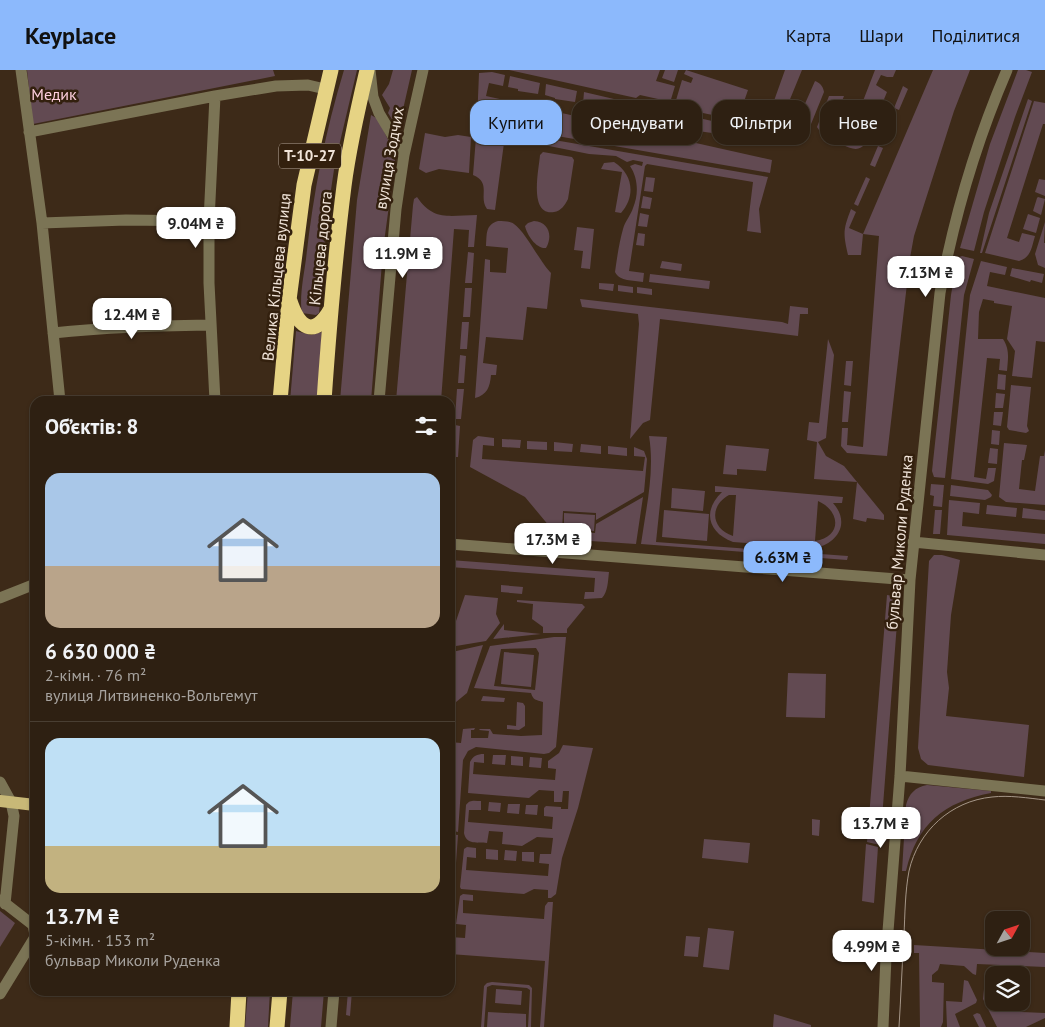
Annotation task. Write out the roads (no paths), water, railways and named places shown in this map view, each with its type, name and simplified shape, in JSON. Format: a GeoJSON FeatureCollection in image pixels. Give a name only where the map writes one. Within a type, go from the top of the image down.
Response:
{"type":"FeatureCollection","features":[{"type":"Feature","properties":{"kind":"highway","name":"Велика Кільцева вулиця"},"geometry":{"type":"LineString","coordinates":[[280,396],[289,300],[304,185],[331,70]]}},
{"type":"Feature","properties":{"kind":"highway","name":"Кільцева дорога"},"geometry":{"type":"LineString","coordinates":[[324,396],[331,308],[344,184],[353,130],[368,70]]}},
{"type":"Feature","properties":{"kind":"highway"},"geometry":{"type":"LineString","coordinates":[[289,300],[298,320],[308,327],[320,324],[331,308]]}},
{"type":"Feature","properties":{"kind":"highway"},"geometry":{"type":"LineString","coordinates":[[237,1027],[239,996]]}},
{"type":"Feature","properties":{"kind":"highway"},"geometry":{"type":"LineString","coordinates":[[277,1027],[280,996]]}},
{"type":"Feature","properties":{"kind":"main road"},"geometry":{"type":"LineString","coordinates":[[6,802],[30,804]]}},
{"type":"Feature","properties":{"kind":"street"},"geometry":{"type":"LineString","coordinates":[[21,70],[42,223],[59,396]]}},
{"type":"Feature","properties":{"kind":"street"},"geometry":{"type":"LineString","coordinates":[[368,70],[373,96],[379,113],[404,154]]}},
{"type":"Feature","properties":{"kind":"street","name":"вулиця Зодчих"},"geometry":{"type":"LineString","coordinates":[[379,396],[396,208],[404,154],[422,70]]}},
{"type":"Feature","properties":{"kind":"street","name":"бульвар Миколи Руденка"},"geometry":{"type":"LineString","coordinates":[[883,1027],[886,957],[900,776],[910,580],[940,293],[948,250],[980,140],[1006,70]]}},
{"type":"Feature","properties":{"kind":"street"},"geometry":{"type":"LineString","coordinates":[[29,132],[215,96],[288,84],[308,85],[326,90]]}},
{"type":"Feature","properties":{"kind":"street"},"geometry":{"type":"LineString","coordinates":[[215,96],[209,221],[210,325],[215,396]]}},
{"type":"Feature","properties":{"kind":"street"},"geometry":{"type":"LineString","coordinates":[[42,223],[126,220],[209,221]]}},
{"type":"Feature","properties":{"kind":"street"},"geometry":{"type":"LineString","coordinates":[[53,333],[158,326],[210,325]]}},
{"type":"Feature","properties":{"kind":"street"},"geometry":{"type":"LineString","coordinates":[[914,542],[1045,555]]}},
{"type":"Feature","properties":{"kind":"street"},"geometry":{"type":"LineString","coordinates":[[455,544],[910,580]]}},
{"type":"Feature","properties":{"kind":"street"},"geometry":{"type":"LineString","coordinates":[[0,598],[30,586]]}},
{"type":"Feature","properties":{"kind":"street"},"geometry":{"type":"LineString","coordinates":[[900,776],[1045,791]]}},
{"type":"Feature","properties":{"kind":"street"},"geometry":{"type":"LineString","coordinates":[[0,782],[6,802],[14,816],[3,902],[30,923]]}},
{"type":"Feature","properties":{"kind":"street"},"geometry":{"type":"LineString","coordinates":[[0,994],[30,944]]}},
{"type":"Feature","properties":{"kind":"street"},"geometry":{"type":"LineString","coordinates":[[331,1027],[334,996]]}},
{"type":"Feature","properties":{"kind":"tram line"},"geometry":{"type":"LineString","coordinates":[[899,1027],[905,903],[909,871],[913,856],[920,843],[938,820],[963,805],[977,800],[1005,796],[1045,800]]}},
{"type":"Feature","properties":{"kind":"park label","name":"Медик"},"geometry":{"type":"Point","coordinates":[54,94]}}]}
